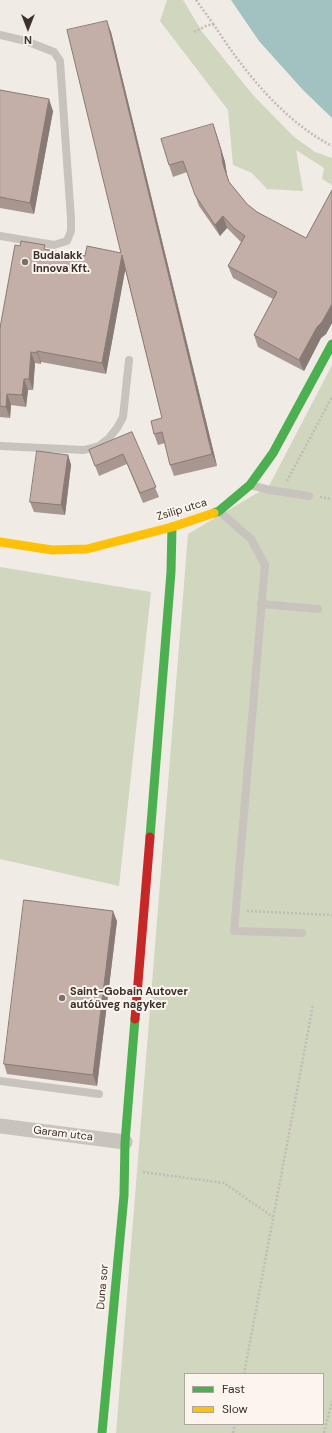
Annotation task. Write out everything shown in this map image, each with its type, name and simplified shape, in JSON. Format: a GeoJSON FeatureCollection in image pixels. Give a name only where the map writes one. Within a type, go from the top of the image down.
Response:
{"type":"FeatureCollection","features":[{"type":"Feature","properties":{"kind":"street","name":"Zsilip utca"},"geometry":{"type":"LineString","coordinates":[[0,542],[52,550],[87,549],[172,527],[219,512],[250,485],[273,453],[332,344]]}},
{"type":"Feature","properties":{"kind":"street","name":"Duna sor"},"geometry":{"type":"LineString","coordinates":[[102,1433],[125,1169],[125,1142],[171,580],[172,527]]}},
{"type":"Feature","properties":{"kind":"street","name":"Garam utca"},"geometry":{"type":"LineString","coordinates":[[0,1126],[125,1142]]}},
{"type":"Feature","properties":{"kind":"lane"},"geometry":{"type":"LineString","coordinates":[[0,35],[26,41],[54,52],[60,62],[71,219],[71,231],[67,241],[54,245],[0,236]]}},
{"type":"Feature","properties":{"kind":"lane"},"geometry":{"type":"LineString","coordinates":[[0,446],[84,450],[99,446],[109,438],[123,417],[129,360]]}},
{"type":"Feature","properties":{"kind":"lane"},"geometry":{"type":"LineString","coordinates":[[250,485],[309,496]]}},
{"type":"Feature","properties":{"kind":"lane"},"geometry":{"type":"LineString","coordinates":[[219,512],[251,539],[265,565],[234,932],[302,933]]}},
{"type":"Feature","properties":{"kind":"lane"},"geometry":{"type":"LineString","coordinates":[[261,604],[318,609]]}},
{"type":"Feature","properties":{"kind":"lane"},"geometry":{"type":"LineString","coordinates":[[0,1081],[99,1094]]}},
{"type":"Feature","properties":{"kind":"path"},"geometry":{"type":"LineString","coordinates":[[196,0],[238,60],[273,99],[296,122],[314,137],[332,146]]}},
{"type":"Feature","properties":{"kind":"path"},"geometry":{"type":"LineString","coordinates":[[194,32],[208,25],[214,25]]}},
{"type":"Feature","properties":{"kind":"path"},"geometry":{"type":"LineString","coordinates":[[281,492],[332,397]]}},
{"type":"Feature","properties":{"kind":"path"},"geometry":{"type":"LineString","coordinates":[[235,910],[332,915]]}},
{"type":"Feature","properties":{"kind":"path"},"geometry":{"type":"LineString","coordinates":[[244,1373],[313,1005]]}},
{"type":"Feature","properties":{"kind":"path"},"geometry":{"type":"LineString","coordinates":[[125,1169],[224,1183],[273,1217]]}},
{"type":"Feature","properties":{"kind":"path"},"geometry":{"type":"LineString","coordinates":[[324,1433],[332,1401]]}},
{"type":"Feature","properties":{"kind":"green space"},"geometry":{"type":"Polygon","coordinates":[[[167,0],[183,0],[203,33],[253,95],[293,136],[315,152],[332,158],[332,185],[322,179],[324,168],[296,150],[303,191],[267,189],[252,173],[233,165],[228,110],[160,21],[167,0]]]}},
{"type":"Feature","properties":{"kind":"green space"},"geometry":{"type":"Polygon","coordinates":[[[332,365],[332,1433],[116,1433],[188,534],[269,486],[332,365]]]}},
{"type":"Feature","properties":{"kind":"green space"},"geometry":{"type":"Polygon","coordinates":[[[0,567],[151,592],[119,886],[0,859],[0,567]]]}},
{"type":"Feature","properties":{"kind":"water"},"geometry":{"type":"Polygon","coordinates":[[[231,0],[332,0],[332,118],[303,90],[259,41],[231,0]]]}},
{"type":"Feature","properties":{"kind":"building"},"geometry":{"type":"Polygon","coordinates":[[[107,21],[212,454],[170,465],[162,432],[154,434],[151,421],[162,418],[122,255],[102,363],[37,351],[37,353],[31,352],[29,379],[24,379],[22,395],[7,394],[6,407],[0,406],[0,328],[15,245],[20,246],[21,241],[45,245],[44,249],[85,256],[87,246],[121,253],[67,30],[107,21]]]}},
{"type":"Feature","properties":{"kind":"building"},"geometry":{"type":"Polygon","coordinates":[[[0,90],[49,99],[30,203],[0,197],[0,90]]]}},
{"type":"Feature","properties":{"kind":"building"},"geometry":{"type":"Polygon","coordinates":[[[213,124],[229,182],[247,204],[257,212],[306,238],[332,190],[332,304],[322,322],[317,327],[299,360],[254,335],[277,292],[228,266],[245,236],[234,228],[223,216],[215,225],[195,195],[183,161],[169,165],[161,139],[213,124]]]}},
{"type":"Feature","properties":{"kind":"building"},"geometry":{"type":"Polygon","coordinates":[[[132,432],[156,487],[140,493],[123,454],[95,466],[89,450],[132,432]]]}},
{"type":"Feature","properties":{"kind":"building"},"geometry":{"type":"Polygon","coordinates":[[[37,451],[68,455],[61,505],[30,502],[37,451]]]}},
{"type":"Feature","properties":{"kind":"building","name":"Saint-Gobain Autover autóüveg nagyker"},"geometry":{"type":"Polygon","coordinates":[[[24,900],[113,911],[93,1075],[4,1064],[24,900]]]}},
{"type":"Feature","properties":{"kind":"traffic: fast"},"geometry":{"type":"LineString","coordinates":[[214,513],[219,511],[250,485],[273,453],[332,344]]}},
{"type":"Feature","properties":{"kind":"traffic: fast"},"geometry":{"type":"LineString","coordinates":[[150,837],[171,572],[172,527]]}},
{"type":"Feature","properties":{"kind":"traffic: fast"},"geometry":{"type":"LineString","coordinates":[[102,1433],[124,1195],[125,1142],[135,1019]]}},
{"type":"Feature","properties":{"kind":"traffic: slow"},"geometry":{"type":"LineString","coordinates":[[0,542],[52,550],[87,549],[172,527],[214,513]]}},
{"type":"Feature","properties":{"kind":"traffic: jam"},"geometry":{"type":"LineString","coordinates":[[135,1019],[150,837]]}},
{"type":"Feature","properties":{"kind":"place","name":"Budalakk Innova Kft."},"geometry":{"type":"Point","coordinates":[25,262]}},
{"type":"Feature","properties":{"kind":"place","name":"Saint-Gobain Autover autóüveg nagyker"},"geometry":{"type":"Point","coordinates":[62,998]}}]}
